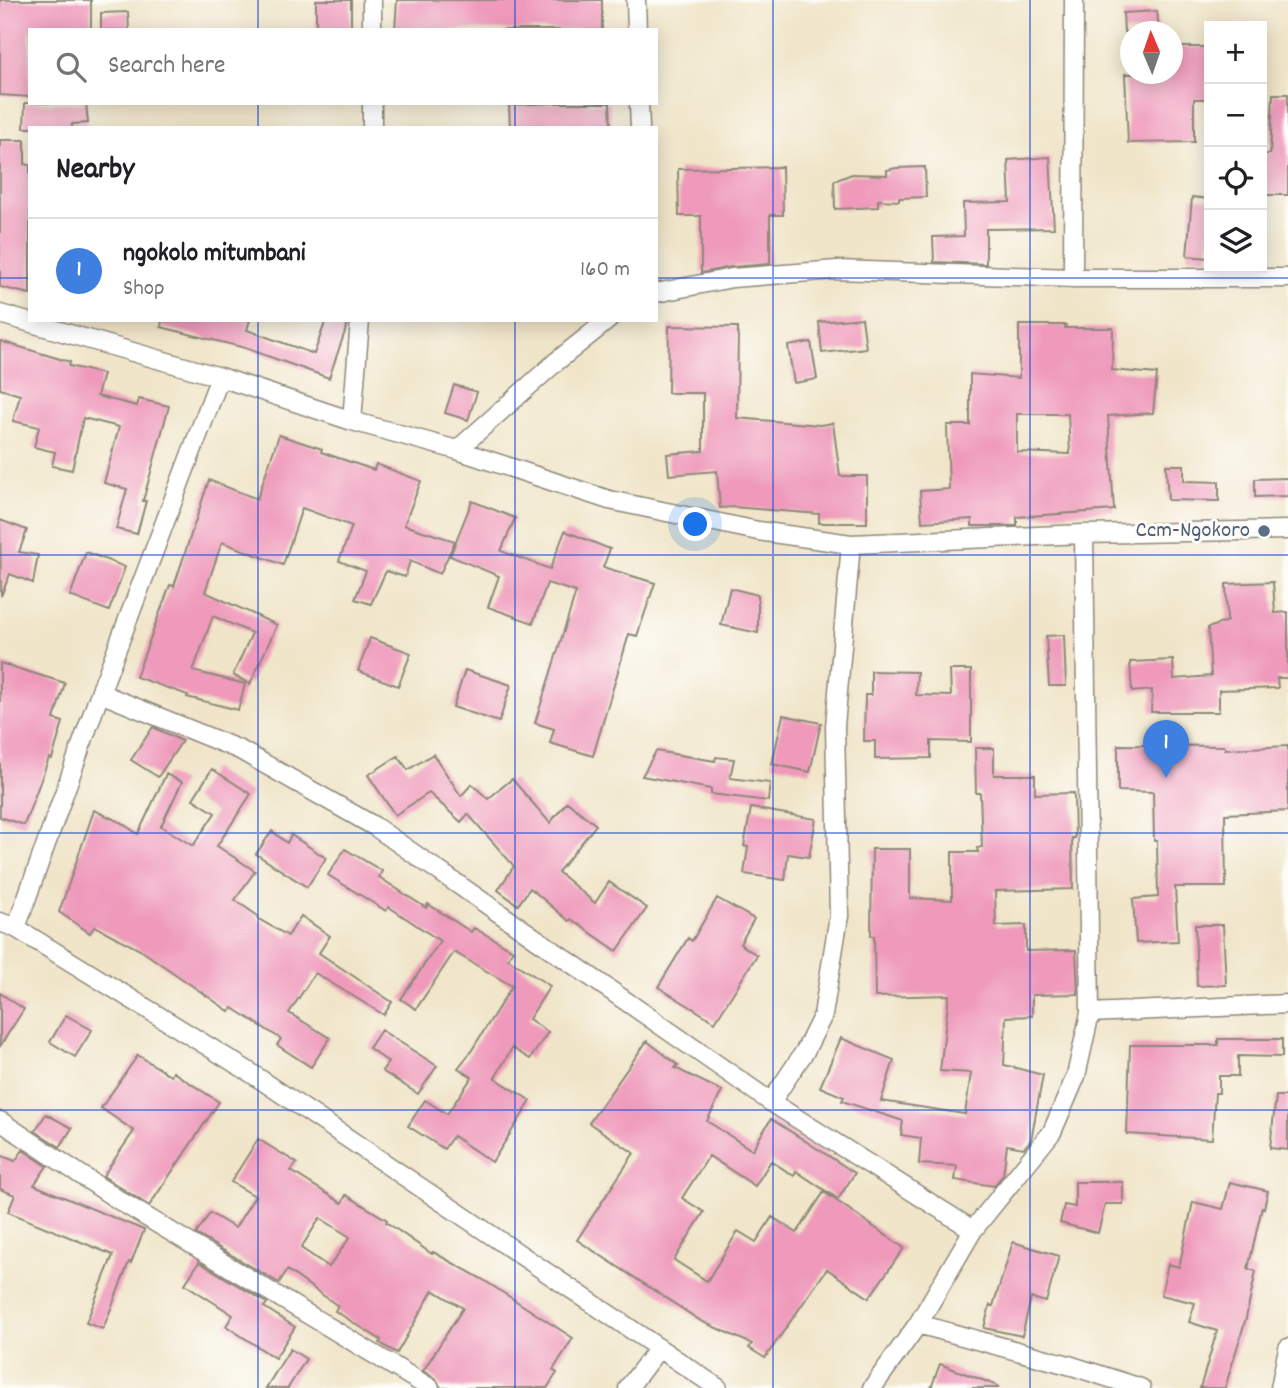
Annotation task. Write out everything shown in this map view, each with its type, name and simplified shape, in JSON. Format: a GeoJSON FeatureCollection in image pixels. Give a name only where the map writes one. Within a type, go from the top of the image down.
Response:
{"type":"FeatureCollection","features":[{"type":"Feature","properties":{"kind":"street"},"geometry":{"type":"LineString","coordinates":[[372,0],[372,28]]}},
{"type":"Feature","properties":{"kind":"street"},"geometry":{"type":"LineString","coordinates":[[636,0],[637,28]]}},
{"type":"Feature","properties":{"kind":"street"},"geometry":{"type":"LineString","coordinates":[[1073,278],[1074,0]]}},
{"type":"Feature","properties":{"kind":"street"},"geometry":{"type":"LineString","coordinates":[[372,105],[372,126]]}},
{"type":"Feature","properties":{"kind":"street"},"geometry":{"type":"LineString","coordinates":[[639,105],[640,126]]}},
{"type":"Feature","properties":{"kind":"street"},"geometry":{"type":"LineString","coordinates":[[658,293],[732,278],[837,270],[1073,278],[1288,278]]}},
{"type":"Feature","properties":{"kind":"street"},"geometry":{"type":"LineString","coordinates":[[0,314],[219,377],[609,500],[758,531],[851,544],[1084,534],[1288,530]]}},
{"type":"Feature","properties":{"kind":"street"},"geometry":{"type":"LineString","coordinates":[[352,421],[360,322]]}},
{"type":"Feature","properties":{"kind":"street"},"geometry":{"type":"LineString","coordinates":[[457,450],[557,361],[606,322]]}},
{"type":"Feature","properties":{"kind":"street"},"geometry":{"type":"LineString","coordinates":[[219,377],[100,692],[8,925],[248,1071],[718,1388]]}},
{"type":"Feature","properties":{"kind":"street"},"geometry":{"type":"LineString","coordinates":[[872,1388],[918,1324],[973,1230],[1052,1132],[1076,1076],[1090,1013],[1084,534]]}},
{"type":"Feature","properties":{"kind":"street"},"geometry":{"type":"LineString","coordinates":[[771,1102],[805,1051],[822,1015],[839,916],[835,726],[851,544]]}},
{"type":"Feature","properties":{"kind":"street"},"geometry":{"type":"LineString","coordinates":[[100,692],[240,750],[374,826],[771,1102],[973,1230]]}},
{"type":"Feature","properties":{"kind":"street"},"geometry":{"type":"LineString","coordinates":[[1090,1013],[1288,1004]]}},
{"type":"Feature","properties":{"kind":"street"},"geometry":{"type":"LineString","coordinates":[[0,1121],[120,1201],[430,1388]]}},
{"type":"Feature","properties":{"kind":"street"},"geometry":{"type":"LineString","coordinates":[[918,1324],[1072,1366],[1141,1388]]}},
{"type":"Feature","properties":{"kind":"street"},"geometry":{"type":"LineString","coordinates":[[1280,1388],[1288,1348]]}},
{"type":"Feature","properties":{"kind":"street"},"geometry":{"type":"LineString","coordinates":[[628,1388],[658,1349]]}},
{"type":"Feature","properties":{"kind":"building"},"geometry":{"type":"Polygon","coordinates":[[[0,0],[91,0],[91,28],[28,28],[28,97],[0,95],[0,0]]]}},
{"type":"Feature","properties":{"kind":"building"},"geometry":{"type":"Polygon","coordinates":[[[316,0],[351,0],[351,28],[316,28],[316,0]]]}},
{"type":"Feature","properties":{"kind":"building"},"geometry":{"type":"Polygon","coordinates":[[[397,0],[602,0],[602,28],[395,28],[397,0]]]}},
{"type":"Feature","properties":{"kind":"building"},"geometry":{"type":"Polygon","coordinates":[[[1157,11],[1158,21],[1123,21],[1123,13],[1157,11]]]}},
{"type":"Feature","properties":{"kind":"building"},"geometry":{"type":"Polygon","coordinates":[[[128,12],[129,28],[101,28],[101,13],[128,12]]]}},
{"type":"Feature","properties":{"kind":"building"},"geometry":{"type":"Polygon","coordinates":[[[1183,47],[1204,47],[1204,99],[1194,99],[1194,142],[1128,143],[1125,84],[1183,84],[1183,47]]]}},
{"type":"Feature","properties":{"kind":"building"},"geometry":{"type":"Polygon","coordinates":[[[1273,94],[1288,94],[1288,195],[1267,195],[1267,154],[1270,154],[1273,94]]]}},
{"type":"Feature","properties":{"kind":"building"},"geometry":{"type":"Polygon","coordinates":[[[25,103],[86,105],[88,123],[24,128],[25,103]]]}},
{"type":"Feature","properties":{"kind":"building"},"geometry":{"type":"Polygon","coordinates":[[[509,105],[610,105],[611,126],[510,126],[509,105]]]}},
{"type":"Feature","properties":{"kind":"building"},"geometry":{"type":"Polygon","coordinates":[[[0,140],[25,140],[25,164],[28,165],[28,294],[0,287],[0,140]]]}},
{"type":"Feature","properties":{"kind":"building"},"geometry":{"type":"Polygon","coordinates":[[[1050,157],[1054,228],[986,229],[986,264],[934,262],[933,237],[964,236],[963,203],[1010,202],[1008,160],[1050,157]]]}},
{"type":"Feature","properties":{"kind":"building"},"geometry":{"type":"Polygon","coordinates":[[[782,167],[783,215],[770,215],[770,264],[701,273],[701,216],[679,216],[678,169],[782,167]]]}},
{"type":"Feature","properties":{"kind":"building"},"geometry":{"type":"Polygon","coordinates":[[[925,167],[926,197],[899,198],[899,201],[878,200],[878,207],[835,209],[834,181],[852,174],[887,175],[887,170],[896,168],[925,167]]]}},
{"type":"Feature","properties":{"kind":"building"},"geometry":{"type":"Polygon","coordinates":[[[1192,197],[1204,198],[1204,258],[1187,256],[1192,197]]]}},
{"type":"Feature","properties":{"kind":"building"},"geometry":{"type":"Polygon","coordinates":[[[862,318],[866,348],[822,353],[819,322],[862,318]]]}},
{"type":"Feature","properties":{"kind":"building"},"geometry":{"type":"Polygon","coordinates":[[[162,322],[249,322],[247,330],[314,354],[325,322],[348,322],[329,378],[245,348],[161,327],[162,322]]]}},
{"type":"Feature","properties":{"kind":"building"},"geometry":{"type":"Polygon","coordinates":[[[1019,325],[1113,328],[1112,370],[1157,374],[1153,413],[1108,416],[1114,510],[1017,517],[1017,526],[972,526],[972,519],[922,522],[920,491],[949,489],[947,425],[970,425],[970,374],[1019,378],[1019,325]],[[1017,414],[1017,452],[1070,454],[1068,414],[1017,414]]]}},
{"type":"Feature","properties":{"kind":"building"},"geometry":{"type":"Polygon","coordinates":[[[669,326],[738,327],[737,418],[820,425],[833,423],[840,476],[867,476],[867,523],[819,523],[819,514],[720,508],[717,471],[669,475],[667,454],[703,451],[703,393],[668,393],[669,326]]]}},
{"type":"Feature","properties":{"kind":"building"},"geometry":{"type":"Polygon","coordinates":[[[0,341],[70,362],[69,366],[103,374],[97,396],[137,406],[139,399],[169,406],[143,501],[146,501],[137,534],[116,529],[127,489],[104,483],[119,427],[83,418],[72,470],[52,466],[55,452],[34,447],[39,427],[13,421],[20,395],[0,389],[0,341]]]}},
{"type":"Feature","properties":{"kind":"building"},"geometry":{"type":"Polygon","coordinates":[[[811,342],[817,379],[794,383],[788,346],[811,342]]]}},
{"type":"Feature","properties":{"kind":"building"},"geometry":{"type":"Polygon","coordinates":[[[454,385],[477,392],[468,420],[445,413],[454,385]]]}},
{"type":"Feature","properties":{"kind":"building"},"geometry":{"type":"Polygon","coordinates":[[[279,435],[374,470],[376,464],[421,481],[404,525],[455,541],[440,574],[410,561],[405,577],[386,571],[371,604],[355,599],[366,571],[339,561],[352,526],[302,508],[283,565],[222,542],[205,592],[277,625],[250,684],[233,675],[252,633],[213,616],[193,671],[245,684],[238,710],[187,697],[188,695],[136,677],[170,585],[174,586],[209,480],[257,499],[279,435]]]}},
{"type":"Feature","properties":{"kind":"building"},"geometry":{"type":"Polygon","coordinates":[[[1166,465],[1184,465],[1184,481],[1219,482],[1219,501],[1168,500],[1166,465]]]}},
{"type":"Feature","properties":{"kind":"building"},"geometry":{"type":"Polygon","coordinates":[[[1288,478],[1288,496],[1255,497],[1255,479],[1288,478]]]}},
{"type":"Feature","properties":{"kind":"building"},"geometry":{"type":"Polygon","coordinates":[[[472,501],[515,518],[501,551],[550,569],[565,531],[610,549],[603,567],[655,583],[637,636],[629,634],[593,756],[550,743],[554,729],[535,723],[576,592],[547,583],[533,623],[488,607],[499,576],[450,556],[472,501]]]}},
{"type":"Feature","properties":{"kind":"building"},"geometry":{"type":"Polygon","coordinates":[[[0,520],[27,530],[19,552],[38,555],[33,583],[10,574],[1,596],[0,520]]]}},
{"type":"Feature","properties":{"kind":"building"},"geometry":{"type":"Polygon","coordinates":[[[86,552],[125,567],[109,611],[70,596],[86,552]]]}},
{"type":"Feature","properties":{"kind":"building"},"geometry":{"type":"Polygon","coordinates":[[[1273,582],[1275,613],[1288,612],[1288,678],[1277,678],[1278,688],[1219,690],[1219,712],[1151,712],[1152,690],[1132,692],[1130,662],[1173,660],[1174,679],[1211,676],[1208,628],[1227,621],[1226,584],[1273,582]]]}},
{"type":"Feature","properties":{"kind":"building"},"geometry":{"type":"Polygon","coordinates":[[[730,588],[758,595],[758,633],[721,625],[730,588]]]}},
{"type":"Feature","properties":{"kind":"building"},"geometry":{"type":"Polygon","coordinates":[[[1064,635],[1066,686],[1049,686],[1046,636],[1064,635]]]}},
{"type":"Feature","properties":{"kind":"building"},"geometry":{"type":"Polygon","coordinates":[[[370,638],[411,653],[398,686],[358,671],[370,638]]]}},
{"type":"Feature","properties":{"kind":"building"},"geometry":{"type":"Polygon","coordinates":[[[0,663],[65,683],[54,719],[63,722],[52,759],[49,758],[24,825],[0,817],[0,663]]]}},
{"type":"Feature","properties":{"kind":"building"},"geometry":{"type":"Polygon","coordinates":[[[465,670],[511,685],[499,722],[453,707],[465,670]]]}},
{"type":"Feature","properties":{"kind":"building"},"geometry":{"type":"Polygon","coordinates":[[[950,670],[971,670],[971,742],[931,741],[931,758],[875,759],[875,741],[864,741],[865,695],[871,695],[871,671],[917,672],[916,695],[951,696],[950,670]]]}},
{"type":"Feature","properties":{"kind":"building"},"geometry":{"type":"Polygon","coordinates":[[[783,715],[821,723],[810,772],[772,764],[783,715]]]}},
{"type":"Feature","properties":{"kind":"building"},"geometry":{"type":"Polygon","coordinates":[[[153,727],[182,741],[158,777],[131,760],[153,727]]]}},
{"type":"Feature","properties":{"kind":"building"},"geometry":{"type":"Polygon","coordinates":[[[1118,745],[1225,746],[1225,749],[1288,746],[1288,811],[1225,814],[1226,887],[1175,887],[1178,941],[1136,943],[1133,899],[1158,897],[1153,792],[1118,791],[1118,745]]]}},
{"type":"Feature","properties":{"kind":"building"},"geometry":{"type":"Polygon","coordinates":[[[975,748],[994,748],[994,775],[1035,775],[1035,794],[1074,793],[1073,889],[995,891],[996,926],[1026,925],[1026,951],[1076,950],[1078,994],[1032,995],[1032,1016],[1006,1017],[1004,1065],[1043,1075],[1031,1140],[1024,1148],[1007,1145],[1003,1175],[994,1186],[955,1180],[957,1166],[919,1164],[921,1138],[901,1135],[903,1121],[842,1101],[844,1097],[820,1087],[841,1038],[894,1060],[881,1101],[965,1114],[971,1073],[940,1071],[949,995],[875,997],[874,936],[871,936],[872,849],[910,849],[910,898],[952,900],[952,852],[978,852],[977,848],[982,847],[980,793],[976,793],[975,748]]]}},
{"type":"Feature","properties":{"kind":"building"},"geometry":{"type":"Polygon","coordinates":[[[656,751],[715,761],[716,757],[734,759],[730,778],[770,783],[768,801],[711,794],[711,789],[642,776],[656,751]]]}},
{"type":"Feature","properties":{"kind":"building"},"geometry":{"type":"Polygon","coordinates":[[[433,754],[461,796],[472,784],[488,799],[512,779],[550,823],[567,802],[596,825],[558,872],[595,903],[609,882],[647,908],[617,951],[571,919],[569,921],[530,888],[518,905],[498,890],[514,866],[468,814],[461,822],[429,793],[395,815],[368,775],[398,756],[408,770],[433,754]]]}},
{"type":"Feature","properties":{"kind":"building"},"geometry":{"type":"Polygon","coordinates":[[[212,769],[251,794],[217,846],[255,871],[235,900],[258,916],[257,918],[288,936],[301,916],[330,936],[319,953],[392,1002],[384,1015],[315,973],[289,1013],[330,1038],[311,1067],[277,1045],[281,1039],[233,1008],[230,1012],[142,951],[95,926],[90,933],[59,912],[94,810],[138,834],[166,774],[182,782],[161,826],[193,846],[215,813],[193,799],[212,769]]]}},
{"type":"Feature","properties":{"kind":"building"},"geometry":{"type":"Polygon","coordinates":[[[751,808],[816,819],[809,857],[788,854],[785,880],[744,874],[748,847],[744,846],[751,808]]]}},
{"type":"Feature","properties":{"kind":"building"},"geometry":{"type":"Polygon","coordinates":[[[272,831],[287,843],[291,835],[326,858],[307,887],[256,854],[272,831]]]}},
{"type":"Feature","properties":{"kind":"building"},"geometry":{"type":"Polygon","coordinates":[[[345,849],[382,871],[379,877],[426,908],[428,904],[471,932],[474,928],[513,950],[508,959],[550,986],[529,1019],[548,1032],[530,1059],[512,1048],[495,1078],[531,1101],[492,1162],[453,1136],[444,1149],[408,1126],[425,1100],[447,1114],[472,1077],[458,1068],[512,986],[454,952],[416,1009],[401,999],[440,941],[389,907],[386,911],[328,875],[345,849]]]}},
{"type":"Feature","properties":{"kind":"building"},"geometry":{"type":"Polygon","coordinates":[[[717,898],[754,919],[740,944],[757,955],[715,1022],[658,987],[688,938],[692,941],[717,898]]]}},
{"type":"Feature","properties":{"kind":"building"},"geometry":{"type":"Polygon","coordinates":[[[1195,925],[1223,925],[1226,985],[1197,986],[1195,925]]]}},
{"type":"Feature","properties":{"kind":"building"},"geometry":{"type":"Polygon","coordinates":[[[0,993],[24,1009],[0,1046],[0,993]]]}},
{"type":"Feature","properties":{"kind":"building"},"geometry":{"type":"Polygon","coordinates":[[[66,1015],[92,1030],[75,1057],[50,1042],[66,1015]]]}},
{"type":"Feature","properties":{"kind":"building"},"geometry":{"type":"Polygon","coordinates":[[[381,1030],[437,1066],[418,1094],[382,1071],[388,1062],[369,1048],[381,1030]]]}},
{"type":"Feature","properties":{"kind":"building"},"geometry":{"type":"Polygon","coordinates":[[[1218,1039],[1282,1039],[1282,1057],[1238,1056],[1238,1076],[1219,1076],[1212,1139],[1127,1134],[1130,1045],[1218,1045],[1218,1039]]]}},
{"type":"Feature","properties":{"kind":"building"},"geometry":{"type":"Polygon","coordinates":[[[647,1041],[678,1065],[675,1068],[722,1091],[707,1121],[752,1150],[771,1119],[855,1173],[838,1199],[796,1171],[794,1176],[771,1161],[755,1186],[709,1156],[682,1198],[704,1212],[674,1260],[707,1281],[738,1231],[756,1242],[772,1217],[797,1233],[824,1192],[904,1248],[869,1298],[827,1269],[765,1358],[749,1348],[752,1344],[701,1321],[577,1240],[634,1153],[589,1123],[647,1041]]]}},
{"type":"Feature","properties":{"kind":"building"},"geometry":{"type":"Polygon","coordinates":[[[138,1055],[171,1076],[173,1072],[219,1102],[149,1206],[103,1176],[134,1131],[101,1108],[138,1055]]]}},
{"type":"Feature","properties":{"kind":"building"},"geometry":{"type":"Polygon","coordinates":[[[1276,1096],[1288,1096],[1288,1150],[1270,1148],[1276,1096]]]}},
{"type":"Feature","properties":{"kind":"building"},"geometry":{"type":"Polygon","coordinates":[[[46,1114],[72,1128],[60,1147],[35,1131],[46,1114]]]}},
{"type":"Feature","properties":{"kind":"building"},"geometry":{"type":"Polygon","coordinates":[[[258,1139],[297,1163],[291,1171],[342,1203],[346,1195],[387,1220],[386,1222],[432,1254],[433,1252],[482,1279],[573,1338],[553,1370],[557,1373],[547,1388],[441,1388],[436,1379],[423,1371],[463,1308],[433,1290],[397,1353],[335,1311],[338,1306],[287,1270],[279,1283],[196,1234],[210,1213],[235,1228],[255,1196],[231,1182],[258,1139]],[[320,1218],[301,1248],[329,1267],[350,1237],[320,1218]]]}},
{"type":"Feature","properties":{"kind":"building"},"geometry":{"type":"Polygon","coordinates":[[[23,1150],[47,1166],[34,1185],[144,1230],[103,1329],[86,1323],[113,1255],[8,1212],[15,1195],[0,1189],[0,1155],[15,1161],[23,1150]]]}},
{"type":"Feature","properties":{"kind":"building"},"geometry":{"type":"Polygon","coordinates":[[[1075,1182],[1123,1182],[1123,1204],[1105,1204],[1098,1233],[1060,1223],[1064,1205],[1075,1207],[1075,1182]]]}},
{"type":"Feature","properties":{"kind":"building"},"geometry":{"type":"Polygon","coordinates":[[[1230,1182],[1268,1191],[1248,1269],[1256,1271],[1246,1318],[1225,1388],[1200,1388],[1217,1331],[1189,1322],[1195,1303],[1161,1295],[1168,1264],[1179,1267],[1193,1202],[1223,1209],[1230,1182]]]}},
{"type":"Feature","properties":{"kind":"building"},"geometry":{"type":"Polygon","coordinates":[[[1013,1242],[1059,1256],[1046,1302],[1031,1298],[1022,1336],[984,1328],[1013,1242]]]}},
{"type":"Feature","properties":{"kind":"building"},"geometry":{"type":"Polygon","coordinates":[[[199,1262],[267,1303],[264,1307],[295,1327],[275,1358],[226,1326],[233,1315],[185,1284],[199,1262]]]}},
{"type":"Feature","properties":{"kind":"building"},"geometry":{"type":"Polygon","coordinates":[[[290,1349],[306,1359],[288,1388],[266,1388],[290,1349]]]}},
{"type":"Feature","properties":{"kind":"building"},"geometry":{"type":"Polygon","coordinates":[[[940,1364],[998,1386],[998,1388],[931,1388],[940,1364]]]}},
{"type":"Feature","properties":{"kind":"place","name":"Ccm-Ngokoro"},"geometry":{"type":"Point","coordinates":[1264,531]}},
{"type":"Feature","properties":{"kind":"place","name":"ngokolo mitumbani"},"geometry":{"type":"Point","coordinates":[1166,778]}}]}
